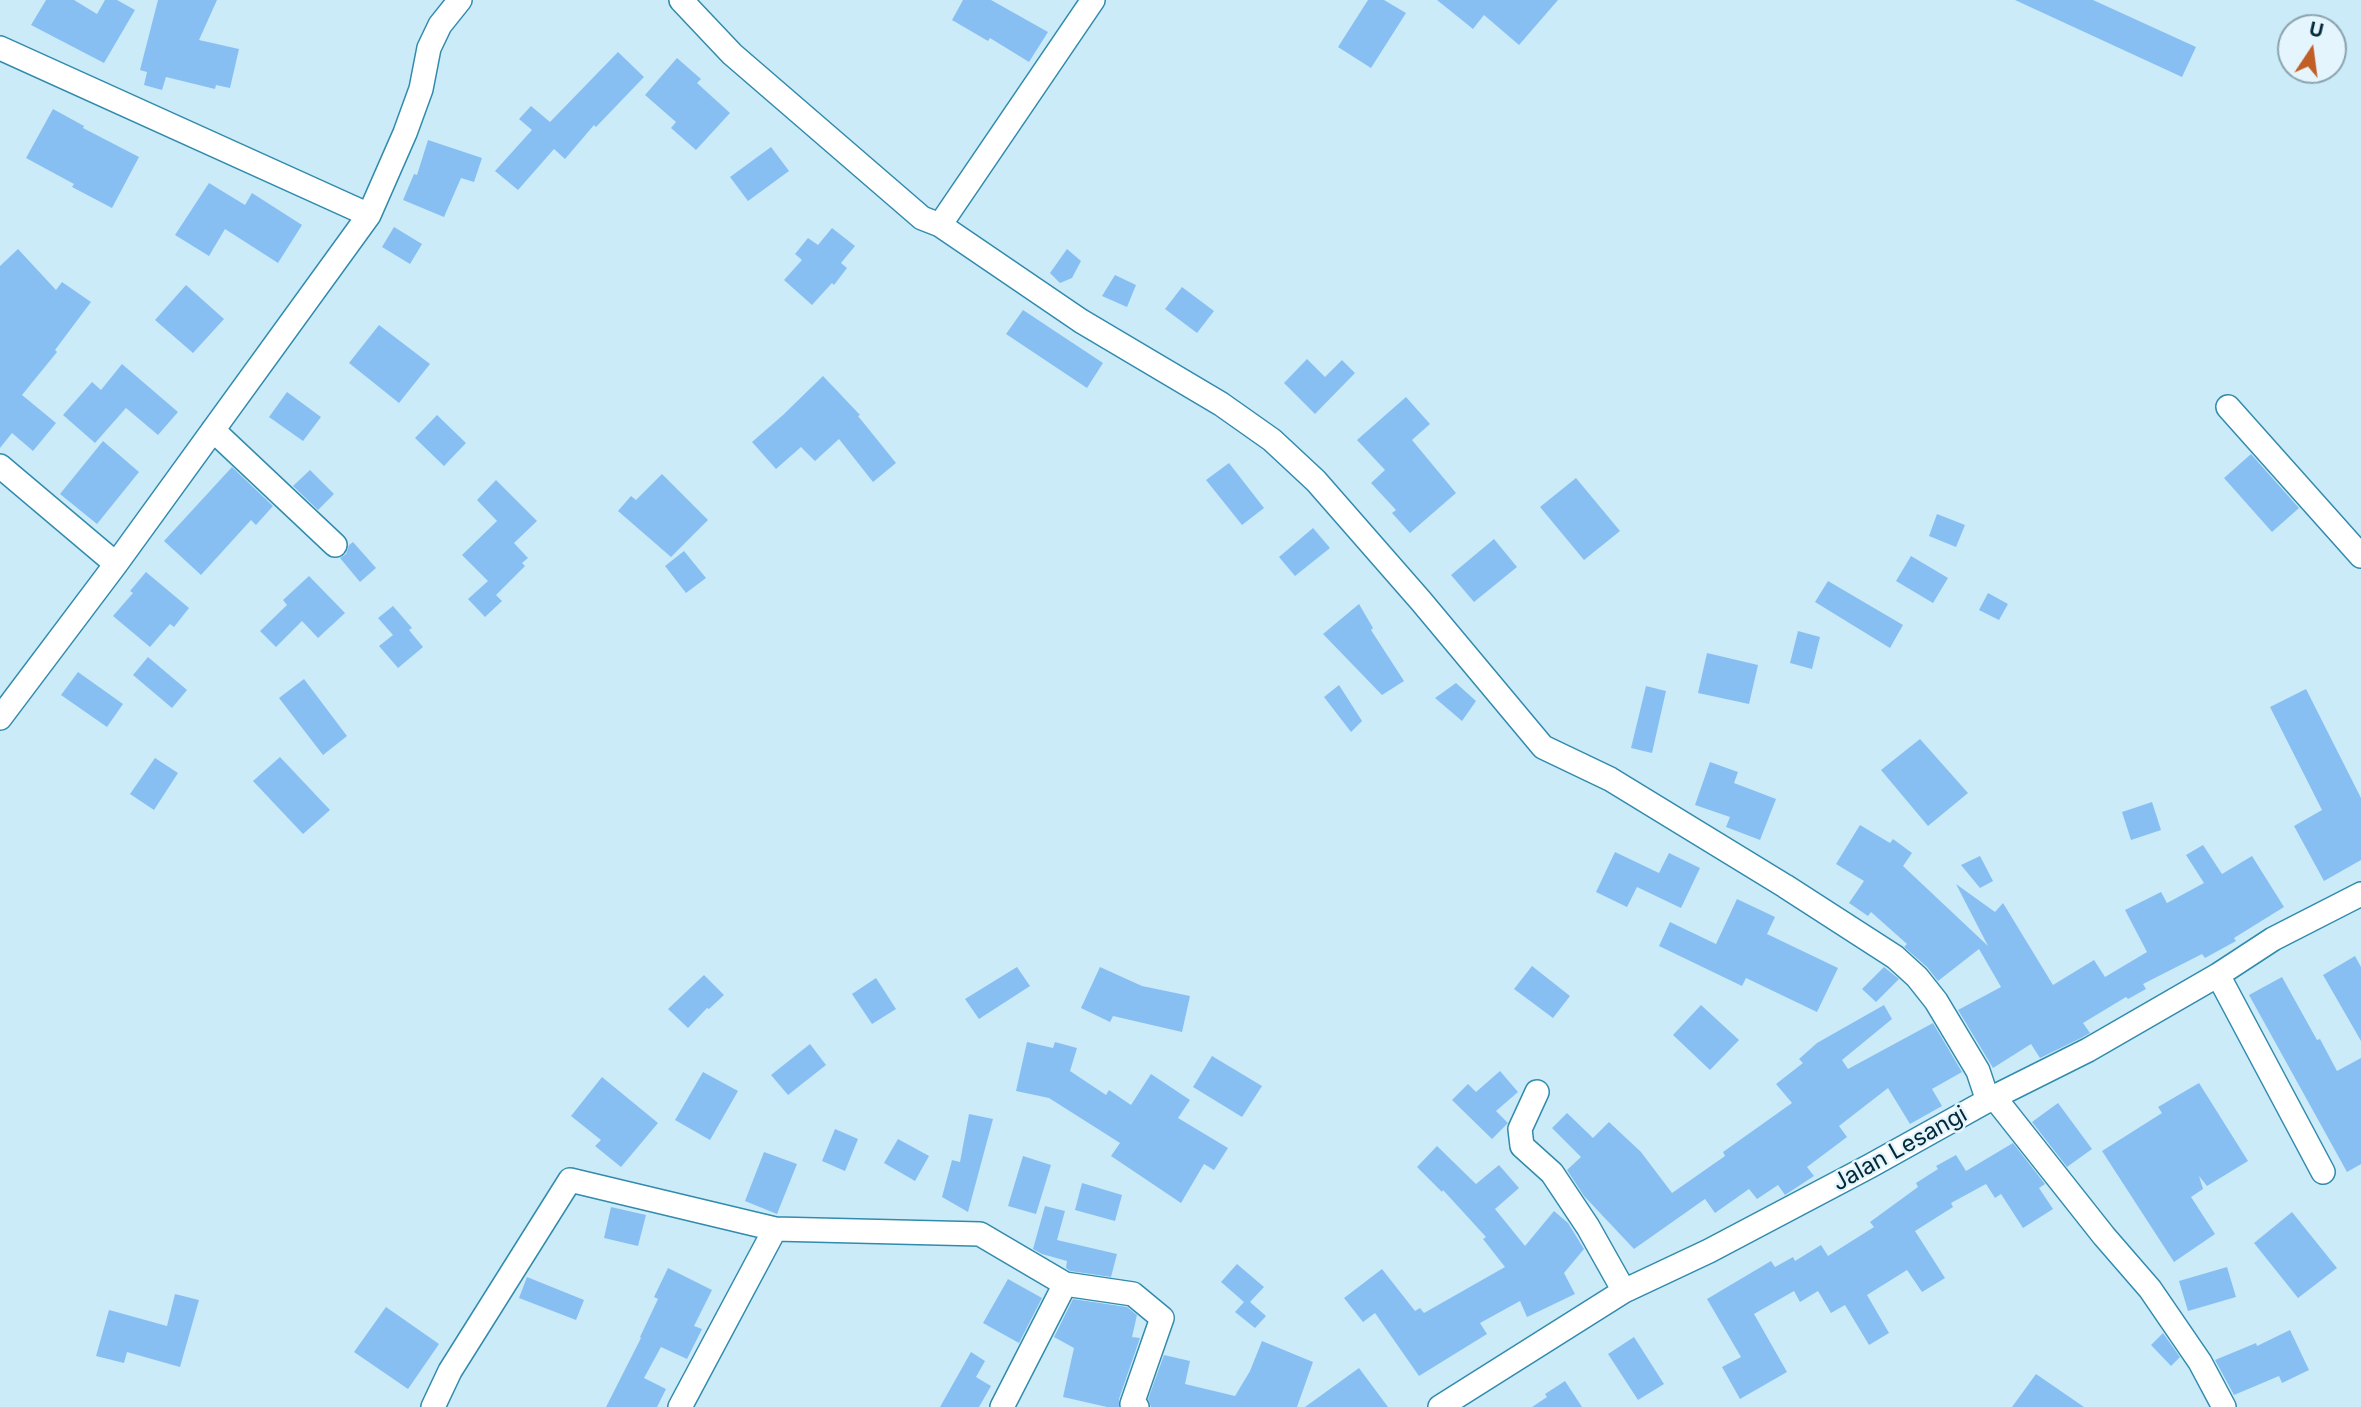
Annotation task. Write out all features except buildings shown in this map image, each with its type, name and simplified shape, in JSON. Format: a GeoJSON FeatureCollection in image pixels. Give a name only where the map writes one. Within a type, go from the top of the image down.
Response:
{"type":"FeatureCollection","features":[{"type":"Feature","properties":{"kind":"street"},"geometry":{"type":"LineString","coordinates":[[0,718],[116,564],[369,215],[421,89],[429,48],[440,25],[460,0]]}},
{"type":"Feature","properties":{"kind":"street"},"geometry":{"type":"LineString","coordinates":[[681,0],[732,54],[922,218],[940,225],[1081,321],[1222,404],[1272,440],[1316,481],[1543,747],[1610,779],[1785,886],[1895,957],[1917,976],[1936,1001],[1978,1071],[1991,1099],[2150,1289],[2200,1362],[2224,1407]]}},
{"type":"Feature","properties":{"kind":"street"},"geometry":{"type":"LineString","coordinates":[[940,225],[1093,0]]}},
{"type":"Feature","properties":{"kind":"street"},"geometry":{"type":"LineString","coordinates":[[0,48],[369,215]]}},
{"type":"Feature","properties":{"kind":"street"},"geometry":{"type":"LineString","coordinates":[[2228,407],[2361,556]]}},
{"type":"Feature","properties":{"kind":"street"},"geometry":{"type":"LineString","coordinates":[[213,430],[335,545]]}},
{"type":"Feature","properties":{"kind":"street"},"geometry":{"type":"LineString","coordinates":[[0,466],[116,564]]}},
{"type":"Feature","properties":{"kind":"street","name":"Jalan Lesangi"},"geometry":{"type":"LineString","coordinates":[[1440,1407],[1624,1291],[1709,1251],[1991,1099],[2088,1050],[2218,975],[2273,939],[2361,894]]}},
{"type":"Feature","properties":{"kind":"street"},"geometry":{"type":"LineString","coordinates":[[2218,975],[2323,1172]]}},
{"type":"Feature","properties":{"kind":"street"},"geometry":{"type":"LineString","coordinates":[[1537,1092],[1520,1129],[1522,1146],[1552,1173],[1588,1227],[1624,1291]]}},
{"type":"Feature","properties":{"kind":"street"},"geometry":{"type":"LineString","coordinates":[[433,1407],[450,1371],[570,1180],[775,1229],[980,1234],[1065,1284],[1133,1294],[1162,1318],[1132,1404],[1137,1407]]}},
{"type":"Feature","properties":{"kind":"street"},"geometry":{"type":"LineString","coordinates":[[680,1407],[775,1229]]}},
{"type":"Feature","properties":{"kind":"street"},"geometry":{"type":"LineString","coordinates":[[1002,1407],[1065,1284]]}}]}
